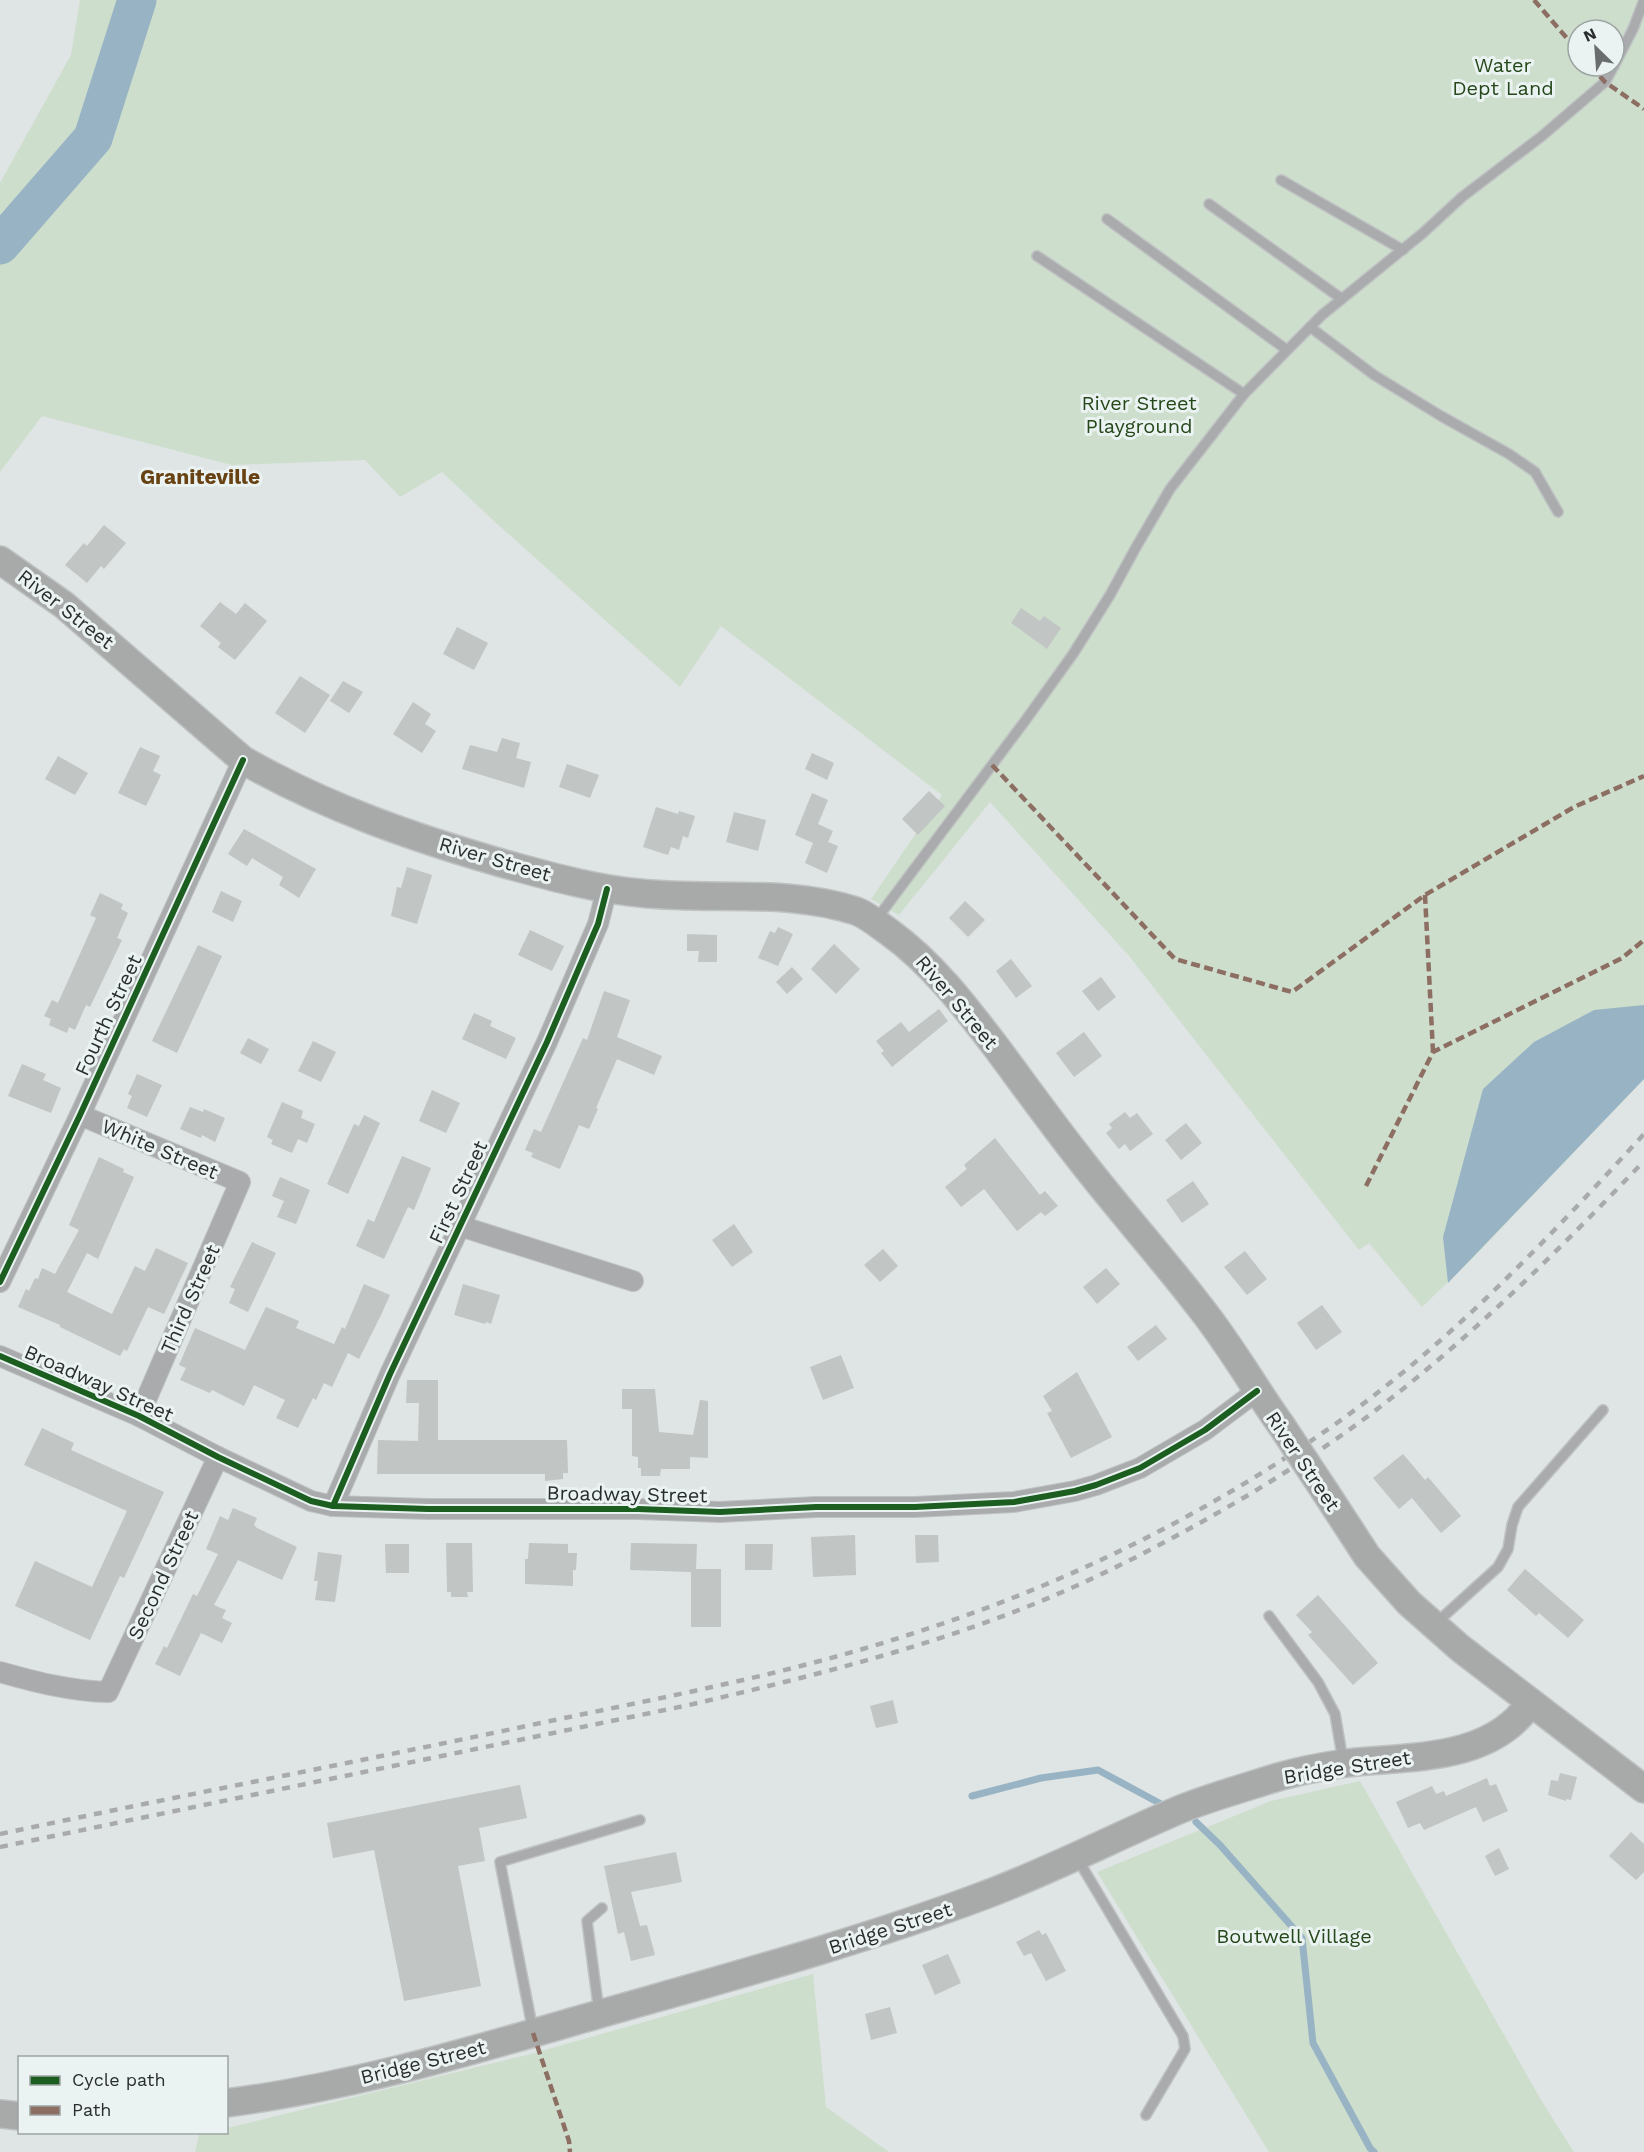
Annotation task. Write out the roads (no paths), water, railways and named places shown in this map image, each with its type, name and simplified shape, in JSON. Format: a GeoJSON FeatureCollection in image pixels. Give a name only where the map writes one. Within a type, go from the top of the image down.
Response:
{"type":"FeatureCollection","features":[{"type":"Feature","properties":{"kind":"main road","name":"River Street"},"geometry":{"type":"LineString","coordinates":[[0,560],[64,605],[243,760],[311,796],[391,828],[484,858],[607,889],[643,894],[795,898],[858,912],[909,947],[940,977],[968,1011],[1083,1163],[1202,1310],[1235,1354],[1257,1391],[1367,1556],[1433,1626],[1644,1789]]}},
{"type":"Feature","properties":{"kind":"main road","name":"Bridge Street"},"geometry":{"type":"LineString","coordinates":[[228,2103],[388,2073],[713,1984],[888,1930],[989,1894],[1185,1808],[1277,1777],[1308,1769],[1462,1750],[1483,1742],[1509,1727],[1530,1703]]}},
{"type":"Feature","properties":{"kind":"main road"},"geometry":{"type":"LineString","coordinates":[[0,2114],[18,2116]]}},
{"type":"Feature","properties":{"kind":"street","name":"Fourth Street"},"geometry":{"type":"LineString","coordinates":[[0,1282],[80,1115],[243,760]]}},
{"type":"Feature","properties":{"kind":"street","name":"First Street"},"geometry":{"type":"LineString","coordinates":[[333,1506],[390,1374],[552,1031],[598,924],[607,889]]}},
{"type":"Feature","properties":{"kind":"street","name":"White Street"},"geometry":{"type":"LineString","coordinates":[[80,1115],[240,1182]]}},
{"type":"Feature","properties":{"kind":"street","name":"Third Street"},"geometry":{"type":"LineString","coordinates":[[139,1416],[240,1182]]}},
{"type":"Feature","properties":{"kind":"street"},"geometry":{"type":"LineString","coordinates":[[460,1226],[633,1281]]}},
{"type":"Feature","properties":{"kind":"street","name":"Broadway Street"},"geometry":{"type":"LineString","coordinates":[[0,1356],[139,1416],[311,1501],[333,1506],[428,1509],[638,1509],[720,1512],[1014,1502],[1075,1491],[1140,1468],[1204,1430],[1257,1391]]}},
{"type":"Feature","properties":{"kind":"street","name":"Second Street"},"geometry":{"type":"LineString","coordinates":[[0,1672],[55,1687],[78,1691],[108,1692],[218,1457]]}},
{"type":"Feature","properties":{"kind":"lane"},"geometry":{"type":"LineString","coordinates":[[1626,43],[1644,0]]}},
{"type":"Feature","properties":{"kind":"lane"},"geometry":{"type":"LineString","coordinates":[[875,922],[1073,654],[1110,595],[1170,489],[1244,394],[1310,327],[1342,299],[1403,250],[1462,197],[1542,136],[1607,78]]}},
{"type":"Feature","properties":{"kind":"lane"},"geometry":{"type":"LineString","coordinates":[[1281,180],[1403,250]]}},
{"type":"Feature","properties":{"kind":"lane"},"geometry":{"type":"LineString","coordinates":[[1209,204],[1342,299]]}},
{"type":"Feature","properties":{"kind":"lane"},"geometry":{"type":"LineString","coordinates":[[1107,219],[1287,350]]}},
{"type":"Feature","properties":{"kind":"lane"},"geometry":{"type":"LineString","coordinates":[[1037,256],[1244,394]]}},
{"type":"Feature","properties":{"kind":"lane"},"geometry":{"type":"LineString","coordinates":[[1310,327],[1374,375],[1441,417],[1509,454],[1535,472],[1558,512]]}},
{"type":"Feature","properties":{"kind":"lane"},"geometry":{"type":"LineString","coordinates":[[1433,1626],[1498,1567],[1508,1549],[1518,1507],[1603,1410]]}},
{"type":"Feature","properties":{"kind":"lane"},"geometry":{"type":"LineString","coordinates":[[1269,1616],[1318,1682],[1335,1714],[1344,1764]]}},
{"type":"Feature","properties":{"kind":"lane"},"geometry":{"type":"LineString","coordinates":[[533,2033],[500,1862],[640,1820]]}},
{"type":"Feature","properties":{"kind":"lane"},"geometry":{"type":"LineString","coordinates":[[1076,1856],[1184,2036],[1185,2049],[1146,2115]]}},
{"type":"Feature","properties":{"kind":"lane"},"geometry":{"type":"LineString","coordinates":[[600,2014],[586,1921],[602,1908]]}},
{"type":"Feature","properties":{"kind":"water"},"geometry":{"type":"Polygon","coordinates":[[[1644,1005],[1644,1079],[1448,1283],[1443,1237],[1483,1089],[1534,1042],[1594,1010],[1644,1005]]]}},
{"type":"Feature","properties":{"kind":"waterway"},"geometry":{"type":"LineString","coordinates":[[0,245],[93,138],[137,0]]}},
{"type":"Feature","properties":{"kind":"waterway"},"geometry":{"type":"LineString","coordinates":[[972,1796],[1041,1778],[1098,1770],[1161,1804]]}},
{"type":"Feature","properties":{"kind":"waterway"},"geometry":{"type":"LineString","coordinates":[[1196,1822],[1220,1845],[1302,1938],[1313,2043],[1374,2152]]}},
{"type":"Feature","properties":{"kind":"railway"},"geometry":{"type":"LineString","coordinates":[[0,1834],[731,1683],[820,1661],[908,1635],[962,1617],[1070,1574],[1122,1550],[1224,1496],[1273,1466],[1366,1402],[1491,1294],[1644,1134]]}},
{"type":"Feature","properties":{"kind":"railway"},"geometry":{"type":"LineString","coordinates":[[0,1847],[689,1705],[903,1650],[988,1622],[1058,1594],[1196,1525],[1284,1473],[1352,1428],[1420,1375],[1486,1317],[1551,1256],[1644,1161]]}},
{"type":"Feature","properties":{"kind":"district","name":"Graniteville"},"geometry":{"type":"Point","coordinates":[200,477]}},
{"type":"Feature","properties":{"kind":"park label","name":"Water Dept Land"},"geometry":{"type":"Point","coordinates":[1503,76]}},
{"type":"Feature","properties":{"kind":"park label","name":"River Street Playground"},"geometry":{"type":"Point","coordinates":[1139,414]}},
{"type":"Feature","properties":{"kind":"park label","name":"Boutwell Village"},"geometry":{"type":"Point","coordinates":[1294,1936]}}]}
